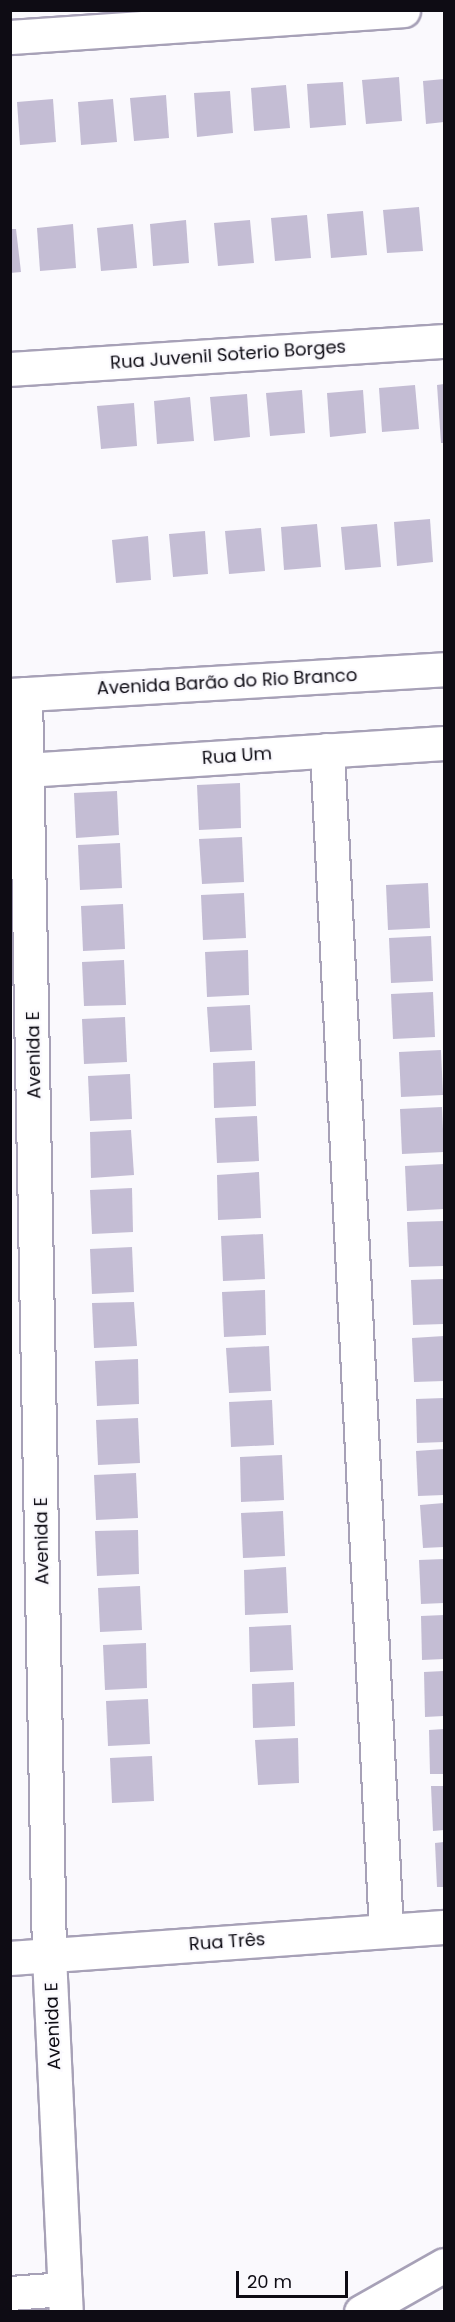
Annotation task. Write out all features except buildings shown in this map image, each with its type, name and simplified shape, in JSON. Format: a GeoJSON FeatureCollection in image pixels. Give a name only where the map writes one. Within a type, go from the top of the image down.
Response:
{"type":"FeatureCollection","features":[{"type":"Feature","properties":{"kind":"street"},"geometry":{"type":"LineString","coordinates":[[10,37],[403,10]]}},
{"type":"Feature","properties":{"kind":"street","name":"Rua Juvenil Soterio Borges"},"geometry":{"type":"LineString","coordinates":[[10,369],[444,340]]}},
{"type":"Feature","properties":{"kind":"street","name":"Avenida Barão do Rio Branco"},"geometry":{"type":"LineString","coordinates":[[18,694],[444,669]]}},
{"type":"Feature","properties":{"kind":"street","name":"Avenida E"},"geometry":{"type":"LineString","coordinates":[[18,694],[50,1956],[65,2300]]}},
{"type":"Feature","properties":{"kind":"street","name":"Rua Um"},"geometry":{"type":"LineString","coordinates":[[20,770],[444,743]]}},
{"type":"Feature","properties":{"kind":"street"},"geometry":{"type":"LineString","coordinates":[[327,750],[386,1930]]}},
{"type":"Feature","properties":{"kind":"street","name":"Rua Três"},"geometry":{"type":"LineString","coordinates":[[10,1958],[444,1927]]}},
{"type":"Feature","properties":{"kind":"street"},"geometry":{"type":"LineString","coordinates":[[362,2312],[444,2265]]}},
{"type":"Feature","properties":{"kind":"street"},"geometry":{"type":"LineString","coordinates":[[10,2293],[65,2300]]}}]}
